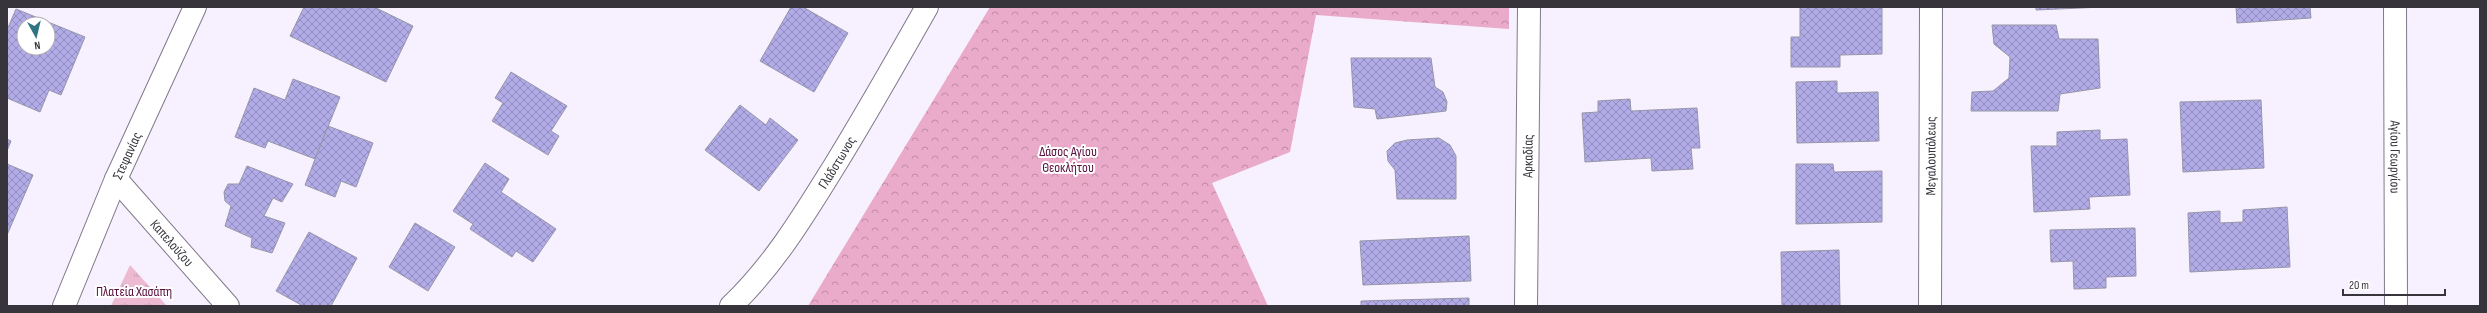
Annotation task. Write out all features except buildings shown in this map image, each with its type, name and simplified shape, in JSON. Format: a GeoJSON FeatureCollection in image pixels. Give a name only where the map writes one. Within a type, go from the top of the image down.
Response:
{"type":"FeatureCollection","features":[{"type":"Feature","properties":{"kind":"street","name":"Στεφανίας"},"geometry":{"type":"LineString","coordinates":[[64,306],[116,179],[194,7]]}},
{"type":"Feature","properties":{"kind":"street","name":"Γλάδστωνος"},"geometry":{"type":"LineString","coordinates":[[730,306],[749,289],[794,233],[871,105],[927,7]]}},
{"type":"Feature","properties":{"kind":"street","name":"Αρκαδίας"},"geometry":{"type":"LineString","coordinates":[[1526,306],[1529,7]]}},
{"type":"Feature","properties":{"kind":"street","name":"Μεγαλουπόλεως"},"geometry":{"type":"LineString","coordinates":[[1930,306],[1931,7]]}},
{"type":"Feature","properties":{"kind":"street","name":"Αγίου Γεωργίου"},"geometry":{"type":"LineString","coordinates":[[2395,7],[2396,306]]}},
{"type":"Feature","properties":{"kind":"street","name":"Καπελούζου"},"geometry":{"type":"LineString","coordinates":[[116,179],[228,306]]}},
{"type":"Feature","properties":{"kind":"green space","name":"Δάσος Αγίου Θεοκλήτου"},"geometry":{"type":"Polygon","coordinates":[[[990,7],[1509,7],[1509,29],[1316,15],[1290,152],[1212,183],[1268,306],[808,306],[990,7]]]}},
{"type":"Feature","properties":{"kind":"green space","name":"Πλατεία Χασάπη"},"geometry":{"type":"Polygon","coordinates":[[[130,265],[167,306],[111,306],[130,265]]]}}]}
